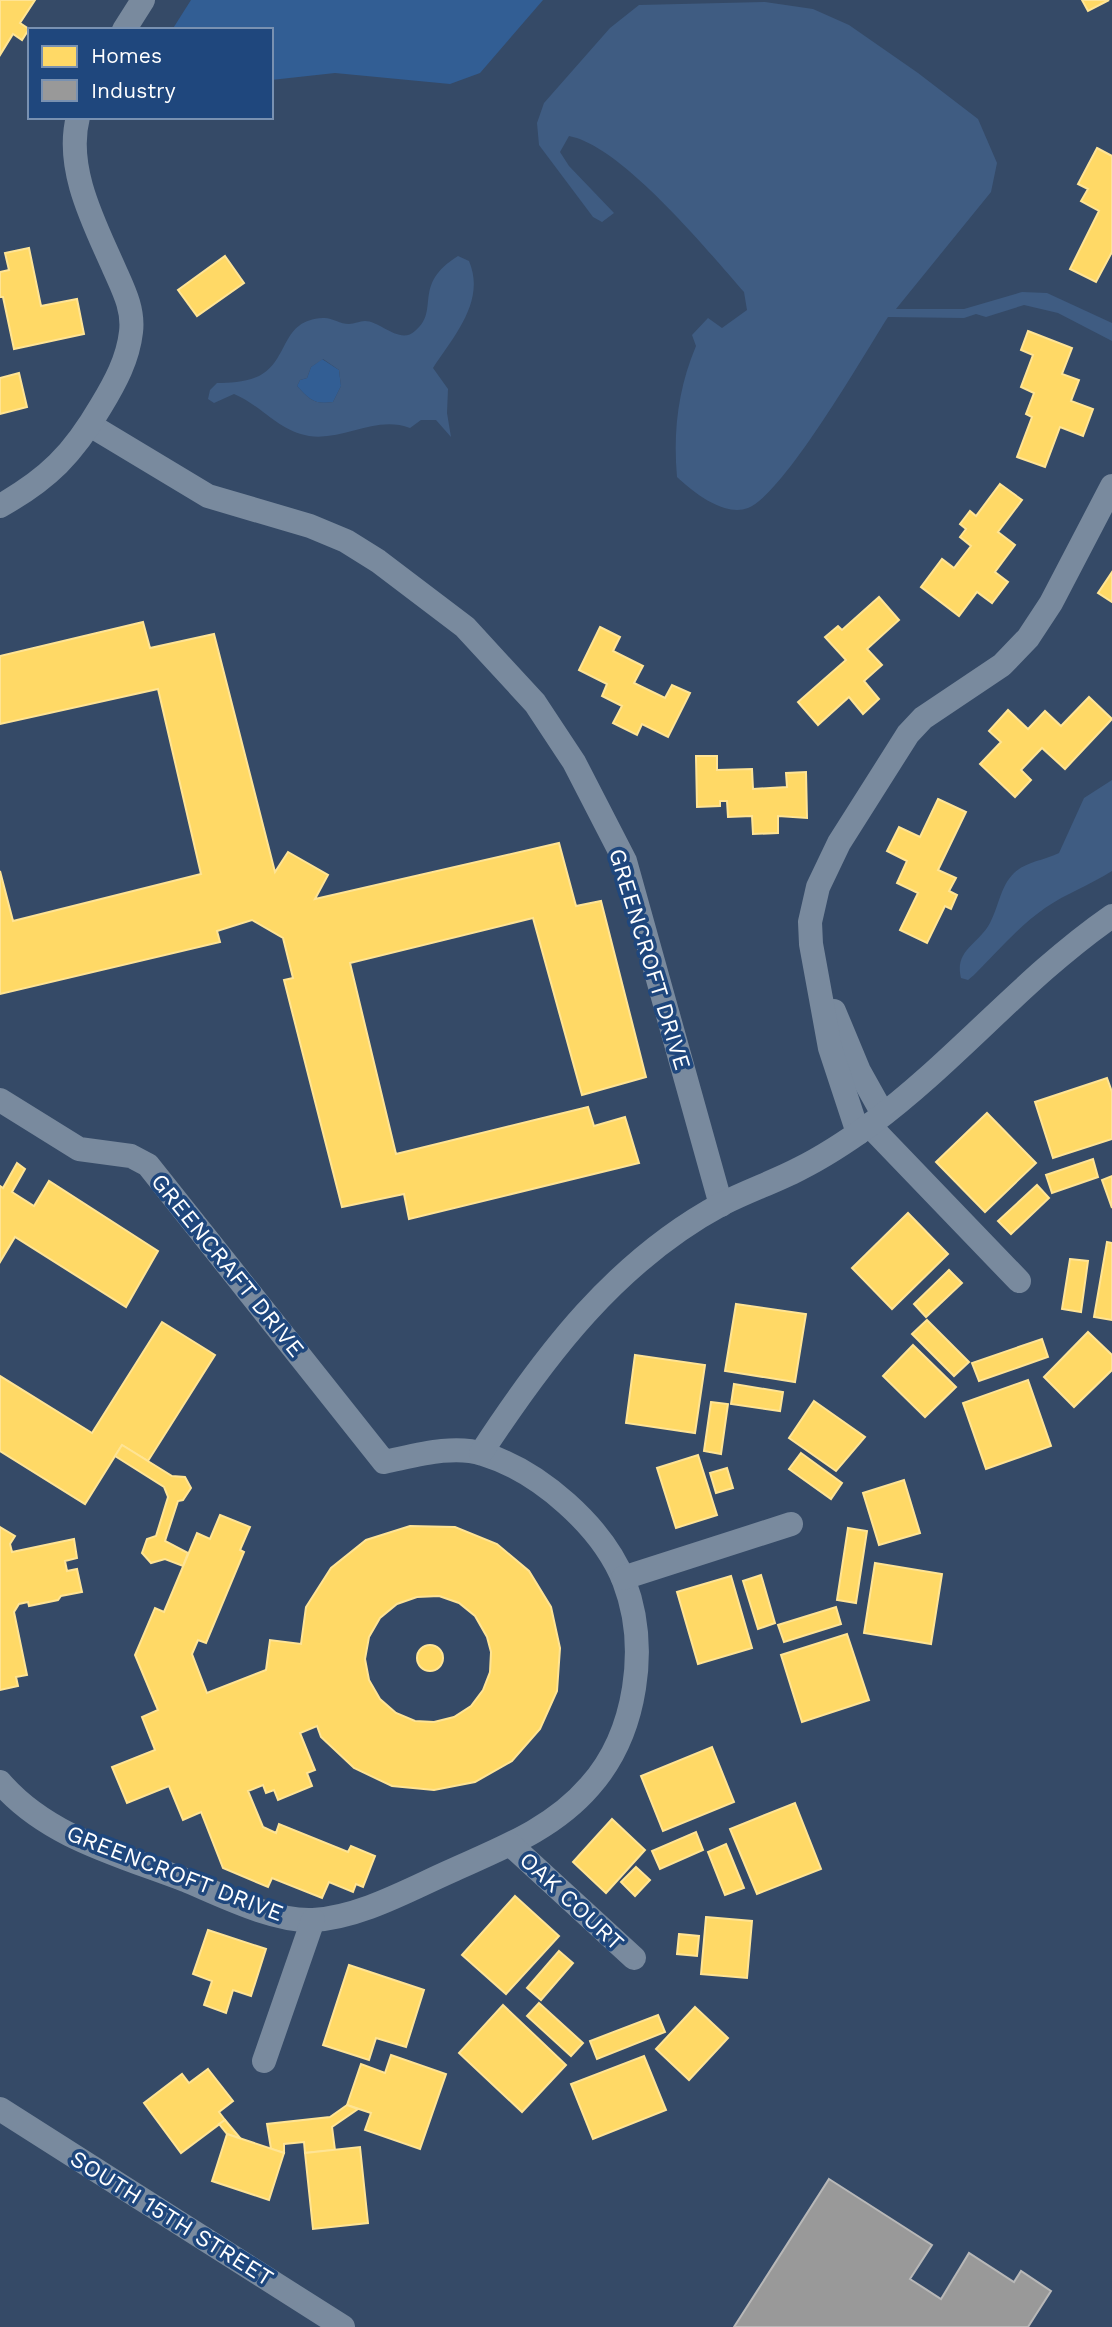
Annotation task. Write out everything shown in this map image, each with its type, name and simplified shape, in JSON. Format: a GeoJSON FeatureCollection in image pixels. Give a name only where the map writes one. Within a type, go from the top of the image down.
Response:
{"type":"FeatureCollection","features":[{"type":"Feature","properties":{"kind":"street"},"geometry":{"type":"LineString","coordinates":[[125,28],[143,0]]}},
{"type":"Feature","properties":{"kind":"street"},"geometry":{"type":"LineString","coordinates":[[0,506],[50,475],[90,425],[120,373],[131,330],[127,299],[80,181],[74,150],[78,119]]}},
{"type":"Feature","properties":{"kind":"street","name":"GREENCROFT DRIVE"},"geometry":{"type":"LineString","coordinates":[[90,425],[196,490],[310,526],[346,541],[379,561],[465,627],[535,703],[574,762],[625,861],[721,1205]]}},
{"type":"Feature","properties":{"kind":"street"},"geometry":{"type":"LineString","coordinates":[[1019,1281],[870,1124],[830,1048],[811,944],[810,922],[818,887],[839,843],[896,750],[923,718],[1002,665],[1028,638],[1057,592],[1112,486]]}},
{"type":"Feature","properties":{"kind":"street"},"geometry":{"type":"LineString","coordinates":[[481,1453],[532,1376],[602,1294],[632,1264],[721,1205],[801,1168],[870,1124],[1044,971],[1112,916]]}},
{"type":"Feature","properties":{"kind":"street","name":"GREENCRAFT DRIVE"},"geometry":{"type":"LineString","coordinates":[[0,1100],[79,1149],[131,1156],[148,1165],[384,1462]]}},
{"type":"Feature","properties":{"kind":"street","name":"GREENCROFT DRIVE"},"geometry":{"type":"LineString","coordinates":[[0,1782],[19,1803],[78,1840],[240,1902],[292,1918],[313,1920],[365,1907],[511,1844],[548,1825],[574,1804],[609,1761],[623,1731],[636,1665],[636,1630],[623,1578],[590,1528],[567,1506],[515,1468],[481,1453],[433,1452],[384,1462]]}},
{"type":"Feature","properties":{"kind":"street"},"geometry":{"type":"LineString","coordinates":[[623,1578],[791,1524]]}},
{"type":"Feature","properties":{"kind":"street","name":"OAK COURT"},"geometry":{"type":"LineString","coordinates":[[511,1844],[634,1958]]}},
{"type":"Feature","properties":{"kind":"street"},"geometry":{"type":"LineString","coordinates":[[264,2061],[313,1920]]}},
{"type":"Feature","properties":{"kind":"street","name":"SOUTH 15TH STREET"},"geometry":{"type":"LineString","coordinates":[[0,2109],[343,2327]]}},
{"type":"Feature","properties":{"kind":"shaded area"},"geometry":{"type":"Polygon","coordinates":[[[191,0],[543,0],[480,73],[450,84],[335,73],[273,80],[273,28],[173,28],[191,0]]]}},
{"type":"Feature","properties":{"kind":"shaded area"},"geometry":{"type":"Polygon","coordinates":[[[765,2],[813,9],[849,25],[978,119],[997,163],[991,192],[896,309],[964,309],[1022,292],[1047,293],[1112,323],[1112,341],[1058,313],[1024,305],[986,317],[976,314],[964,318],[888,317],[823,421],[782,477],[764,497],[748,508],[739,510],[709,502],[677,477],[676,443],[681,394],[696,346],[692,335],[708,318],[722,328],[747,310],[744,292],[663,202],[638,179],[590,144],[569,136],[560,152],[569,166],[614,213],[602,222],[593,217],[539,145],[537,123],[544,103],[610,28],[639,5],[765,2]]]}},
{"type":"Feature","properties":{"kind":"shaded area"},"geometry":{"type":"Polygon","coordinates":[[[458,256],[469,261],[474,290],[465,318],[433,368],[448,389],[447,413],[451,437],[436,420],[421,420],[410,428],[384,424],[335,435],[309,436],[288,429],[234,394],[214,403],[208,399],[210,390],[217,383],[248,380],[269,369],[292,333],[309,320],[326,318],[349,324],[365,321],[397,334],[409,335],[422,323],[431,287],[444,267],[458,256]],[[323,359],[311,367],[307,378],[300,380],[297,386],[312,400],[321,403],[333,402],[341,386],[339,370],[323,359]]]}},
{"type":"Feature","properties":{"kind":"shaded area"},"geometry":{"type":"Polygon","coordinates":[[[322,359],[339,370],[341,386],[333,402],[321,403],[312,400],[297,386],[300,380],[307,378],[311,367],[322,359]]]}},
{"type":"Feature","properties":{"kind":"shaded area"},"geometry":{"type":"Polygon","coordinates":[[[1112,780],[1112,871],[1035,915],[974,975],[968,980],[961,978],[960,968],[964,954],[990,923],[1009,878],[1024,866],[1059,853],[1084,798],[1112,780]]]}},
{"type":"Feature","properties":{"kind":"building: Homes"},"geometry":{"type":"Polygon","coordinates":[[[0,0],[35,0],[20,23],[28,28],[22,40],[13,34],[0,55],[0,0]]]}},
{"type":"Feature","properties":{"kind":"building: Homes"},"geometry":{"type":"Polygon","coordinates":[[[1082,0],[1109,0],[1088,11],[1082,0]]]}},
{"type":"Feature","properties":{"kind":"building: Homes"},"geometry":{"type":"Polygon","coordinates":[[[1097,148],[1112,156],[1112,252],[1096,282],[1070,269],[1099,211],[1081,201],[1088,189],[1078,184],[1097,148]]]}},
{"type":"Feature","properties":{"kind":"building: Homes"},"geometry":{"type":"Polygon","coordinates":[[[29,248],[41,306],[77,299],[84,334],[14,349],[3,297],[0,297],[0,272],[9,270],[5,253],[29,248]]]}},
{"type":"Feature","properties":{"kind":"building: Homes"},"geometry":{"type":"Polygon","coordinates":[[[225,256],[244,283],[197,316],[178,290],[225,256]]]}},
{"type":"Feature","properties":{"kind":"building: Homes"},"geometry":{"type":"Polygon","coordinates":[[[1028,331],[1072,348],[1062,374],[1079,380],[1071,401],[1093,409],[1083,436],[1060,427],[1045,467],[1017,457],[1032,417],[1026,414],[1034,393],[1021,387],[1033,355],[1021,350],[1028,331]]]}},
{"type":"Feature","properties":{"kind":"building: Homes"},"geometry":{"type":"Polygon","coordinates":[[[19,373],[27,407],[0,414],[0,378],[19,373]]]}},
{"type":"Feature","properties":{"kind":"building: Homes"},"geometry":{"type":"Polygon","coordinates":[[[1000,484],[1022,500],[998,532],[1015,545],[995,572],[1008,582],[992,603],[977,592],[959,616],[921,587],[942,559],[954,568],[971,546],[960,537],[966,529],[960,524],[970,511],[976,516],[1000,484]]]}},
{"type":"Feature","properties":{"kind":"building: Homes"},"geometry":{"type":"Polygon","coordinates":[[[1112,572],[1112,602],[1098,593],[1112,572]]]}},
{"type":"Feature","properties":{"kind":"building: Homes"},"geometry":{"type":"Polygon","coordinates":[[[879,597],[899,620],[867,649],[882,665],[864,681],[879,699],[863,714],[849,697],[818,725],[798,702],[846,660],[825,637],[838,626],[842,630],[879,597]]]}},
{"type":"Feature","properties":{"kind":"building: Homes"},"geometry":{"type":"Polygon","coordinates":[[[143,622],[150,648],[214,634],[275,872],[288,852],[328,875],[315,899],[559,843],[576,906],[601,901],[646,1077],[582,1095],[533,918],[350,963],[396,1154],[588,1107],[594,1126],[625,1117],[639,1163],[409,1219],[404,1194],[342,1207],[284,980],[293,978],[283,938],[252,920],[217,931],[220,942],[0,994],[0,871],[13,921],[201,874],[158,689],[0,724],[0,656],[143,622]]]}},
{"type":"Feature","properties":{"kind":"building: Homes"},"geometry":{"type":"Polygon","coordinates":[[[600,627],[620,637],[613,651],[643,666],[634,683],[665,698],[672,685],[690,693],[668,737],[642,724],[637,735],[613,723],[622,706],[602,696],[607,684],[579,670],[600,627]]]}},
{"type":"Feature","properties":{"kind":"building: Homes"},"geometry":{"type":"Polygon","coordinates":[[[1089,697],[1112,719],[1065,769],[1042,748],[1021,770],[1031,780],[1015,797],[980,764],[1001,742],[989,731],[1008,710],[1028,729],[1045,711],[1061,726],[1089,697]]]}},
{"type":"Feature","properties":{"kind":"building: Homes"},"geometry":{"type":"Polygon","coordinates":[[[696,756],[717,756],[717,770],[752,769],[753,789],[787,787],[786,773],[806,772],[807,818],[778,816],[778,833],[753,834],[752,816],[728,817],[727,801],[720,801],[720,806],[697,807],[696,756]]]}},
{"type":"Feature","properties":{"kind":"building: Homes"},"geometry":{"type":"Polygon","coordinates":[[[938,799],[966,812],[938,870],[956,878],[949,891],[957,895],[951,909],[945,906],[927,943],[900,930],[918,893],[897,883],[907,861],[887,851],[899,827],[920,837],[938,799]]]}},
{"type":"Feature","properties":{"kind":"building: Homes"},"geometry":{"type":"Polygon","coordinates":[[[1107,1078],[1112,1092],[1112,1139],[1053,1158],[1035,1102],[1107,1078]]]}},
{"type":"Feature","properties":{"kind":"building: Homes"},"geometry":{"type":"Polygon","coordinates":[[[987,1113],[1036,1163],[985,1212],[936,1162],[987,1113]]]}},
{"type":"Feature","properties":{"kind":"building: Homes"},"geometry":{"type":"Polygon","coordinates":[[[1093,1159],[1098,1177],[1052,1193],[1046,1175],[1093,1159]]]}},
{"type":"Feature","properties":{"kind":"building: Homes"},"geometry":{"type":"Polygon","coordinates":[[[17,1163],[25,1169],[12,1192],[34,1206],[49,1181],[158,1251],[126,1307],[15,1237],[0,1262],[0,1186],[3,1188],[17,1163]]]}},
{"type":"Feature","properties":{"kind":"building: Homes"},"geometry":{"type":"Polygon","coordinates":[[[1112,1176],[1112,1208],[1102,1180],[1112,1176]]]}},
{"type":"Feature","properties":{"kind":"building: Homes"},"geometry":{"type":"Polygon","coordinates":[[[1037,1185],[1049,1198],[1011,1234],[998,1221],[1037,1185]]]}},
{"type":"Feature","properties":{"kind":"building: Homes"},"geometry":{"type":"Polygon","coordinates":[[[908,1213],[948,1254],[892,1309],[852,1268],[908,1213]]]}},
{"type":"Feature","properties":{"kind":"building: Homes"},"geometry":{"type":"Polygon","coordinates":[[[1107,1242],[1112,1243],[1112,1320],[1094,1317],[1107,1242]]]}},
{"type":"Feature","properties":{"kind":"building: Homes"},"geometry":{"type":"Polygon","coordinates":[[[1070,1259],[1088,1261],[1081,1312],[1062,1309],[1070,1259]]]}},
{"type":"Feature","properties":{"kind":"building: Homes"},"geometry":{"type":"Polygon","coordinates":[[[949,1270],[962,1283],[926,1317],[914,1304],[949,1270]]]}},
{"type":"Feature","properties":{"kind":"building: Homes"},"geometry":{"type":"Polygon","coordinates":[[[736,1304],[806,1314],[795,1382],[725,1371],[736,1304]]]}},
{"type":"Feature","properties":{"kind":"building: Homes"},"geometry":{"type":"Polygon","coordinates":[[[927,1320],[969,1362],[954,1376],[912,1334],[927,1320]]]}},
{"type":"Feature","properties":{"kind":"building: Homes"},"geometry":{"type":"Polygon","coordinates":[[[162,1322],[215,1355],[148,1461],[122,1445],[85,1504],[0,1451],[0,1376],[92,1433],[162,1322]]]}},
{"type":"Feature","properties":{"kind":"building: Homes"},"geometry":{"type":"Polygon","coordinates":[[[1088,1332],[1112,1355],[1112,1370],[1074,1407],[1044,1377],[1088,1332]]]}},
{"type":"Feature","properties":{"kind":"building: Homes"},"geometry":{"type":"Polygon","coordinates":[[[1042,1339],[1048,1357],[979,1381],[972,1363],[1042,1339]]]}},
{"type":"Feature","properties":{"kind":"building: Homes"},"geometry":{"type":"Polygon","coordinates":[[[913,1345],[956,1387],[925,1417],[883,1376],[913,1345]]]}},
{"type":"Feature","properties":{"kind":"building: Homes"},"geometry":{"type":"Polygon","coordinates":[[[635,1355],[705,1365],[695,1433],[626,1423],[635,1355]]]}},
{"type":"Feature","properties":{"kind":"building: Homes"},"geometry":{"type":"Polygon","coordinates":[[[1028,1380],[1051,1446],[986,1469],[963,1403],[1028,1380]]]}},
{"type":"Feature","properties":{"kind":"building: Homes"},"geometry":{"type":"Polygon","coordinates":[[[734,1384],[783,1392],[780,1411],[731,1404],[734,1384]]]}},
{"type":"Feature","properties":{"kind":"building: Homes"},"geometry":{"type":"Polygon","coordinates":[[[814,1401],[865,1437],[836,1471],[789,1438],[814,1401]]]}},
{"type":"Feature","properties":{"kind":"building: Homes"},"geometry":{"type":"Polygon","coordinates":[[[711,1402],[728,1404],[721,1454],[704,1451],[711,1402]]]}},
{"type":"Feature","properties":{"kind":"building: Homes"},"geometry":{"type":"Polygon","coordinates":[[[122,1445],[172,1476],[185,1477],[191,1488],[183,1500],[178,1501],[165,1541],[188,1553],[183,1566],[165,1559],[151,1563],[142,1553],[147,1539],[156,1536],[168,1497],[164,1487],[115,1456],[122,1445]]]}},
{"type":"Feature","properties":{"kind":"building: Homes"},"geometry":{"type":"Polygon","coordinates":[[[801,1453],[842,1483],[831,1499],[789,1469],[801,1453]]]}},
{"type":"Feature","properties":{"kind":"building: Homes"},"geometry":{"type":"Polygon","coordinates":[[[698,1455],[717,1515],[676,1528],[657,1468],[698,1455]]]}},
{"type":"Feature","properties":{"kind":"building: Homes"},"geometry":{"type":"Polygon","coordinates":[[[727,1468],[733,1488],[716,1493],[710,1473],[727,1468]]]}},
{"type":"Feature","properties":{"kind":"building: Homes"},"geometry":{"type":"Polygon","coordinates":[[[904,1480],[920,1533],[879,1545],[863,1493],[904,1480]]]}},
{"type":"Feature","properties":{"kind":"building: Homes"},"geometry":{"type":"Polygon","coordinates":[[[220,1515],[250,1527],[240,1550],[244,1552],[206,1643],[198,1640],[192,1654],[207,1693],[266,1670],[270,1640],[301,1644],[306,1607],[331,1568],[366,1540],[410,1526],[455,1527],[497,1544],[529,1571],[551,1607],[560,1648],[557,1691],[540,1729],[512,1761],[475,1782],[434,1790],[392,1786],[354,1768],[321,1737],[317,1726],[300,1733],[315,1770],[307,1773],[312,1786],[278,1800],[274,1790],[266,1793],[263,1785],[248,1791],[263,1827],[276,1833],[279,1824],[348,1852],[351,1846],[375,1856],[363,1887],[356,1884],[353,1892],[329,1882],[322,1898],[272,1878],[268,1887],[223,1868],[201,1812],[183,1820],[169,1786],[127,1803],[112,1767],[155,1750],[142,1717],[158,1710],[135,1655],[155,1608],[164,1612],[197,1533],[210,1539],[220,1515]],[[439,1596],[417,1597],[397,1604],[380,1618],[369,1637],[365,1659],[369,1680],[380,1699],[396,1713],[415,1721],[434,1722],[454,1717],[471,1706],[483,1690],[490,1672],[491,1652],[487,1637],[475,1616],[459,1603],[439,1596]]]}},
{"type":"Feature","properties":{"kind":"building: Homes"},"geometry":{"type":"Polygon","coordinates":[[[0,1527],[15,1536],[10,1544],[12,1552],[74,1539],[77,1558],[65,1561],[67,1571],[77,1569],[82,1592],[29,1606],[28,1602],[19,1604],[14,1612],[27,1675],[16,1677],[18,1686],[0,1690],[0,1527]]]}},
{"type":"Feature","properties":{"kind":"building: Homes"},"geometry":{"type":"Polygon","coordinates":[[[848,1528],[867,1531],[856,1603],[837,1600],[848,1528]]]}},
{"type":"Feature","properties":{"kind":"building: Homes"},"geometry":{"type":"Polygon","coordinates":[[[875,1563],[942,1574],[931,1644],[864,1633],[875,1563]]]}},
{"type":"Feature","properties":{"kind":"building: Homes"},"geometry":{"type":"Polygon","coordinates":[[[761,1575],[775,1623],[758,1629],[743,1581],[761,1575]]]}},
{"type":"Feature","properties":{"kind":"building: Homes"},"geometry":{"type":"Polygon","coordinates":[[[731,1576],[752,1648],[698,1664],[677,1592],[731,1576]]]}},
{"type":"Feature","properties":{"kind":"building: Homes"},"geometry":{"type":"Polygon","coordinates":[[[836,1607],[841,1624],[784,1642],[778,1625],[836,1607]]]}},
{"type":"Feature","properties":{"kind":"building: Homes"},"geometry":{"type":"Polygon","coordinates":[[[847,1634],[869,1700],[802,1722],[781,1655],[847,1634]]]}},
{"type":"Feature","properties":{"kind":"building: Homes"},"geometry":{"type":"Polygon","coordinates":[[[430,1645],[439,1649],[443,1658],[439,1667],[430,1671],[421,1667],[417,1658],[421,1649],[430,1645]]]}},
{"type":"Feature","properties":{"kind":"building: Homes"},"geometry":{"type":"Polygon","coordinates":[[[712,1747],[734,1802],[663,1831],[641,1776],[712,1747]]]}},
{"type":"Feature","properties":{"kind":"building: Homes"},"geometry":{"type":"Polygon","coordinates":[[[795,1803],[821,1869],[757,1894],[730,1829],[795,1803]]]}},
{"type":"Feature","properties":{"kind":"building: Homes"},"geometry":{"type":"Polygon","coordinates":[[[612,1819],[645,1850],[606,1893],[573,1862],[612,1819]]]}},
{"type":"Feature","properties":{"kind":"building: Homes"},"geometry":{"type":"Polygon","coordinates":[[[696,1832],[703,1850],[660,1869],[652,1851],[696,1832]]]}},
{"type":"Feature","properties":{"kind":"building: Homes"},"geometry":{"type":"Polygon","coordinates":[[[726,1844],[744,1888],[725,1895],[708,1852],[726,1844]]]}},
{"type":"Feature","properties":{"kind":"building: Homes"},"geometry":{"type":"Polygon","coordinates":[[[636,1867],[650,1880],[635,1896],[621,1882],[636,1867]]]}},
{"type":"Feature","properties":{"kind":"building: Homes"},"geometry":{"type":"Polygon","coordinates":[[[515,1896],[559,1936],[506,1994],[462,1955],[515,1896]]]}},
{"type":"Feature","properties":{"kind":"building: Homes"},"geometry":{"type":"Polygon","coordinates":[[[706,1917],[752,1921],[747,1978],[701,1974],[706,1917]]]}},
{"type":"Feature","properties":{"kind":"building: Homes"},"geometry":{"type":"Polygon","coordinates":[[[208,1930],[266,1949],[251,1996],[233,1990],[226,2013],[204,2005],[212,1981],[193,1974],[208,1930]]]}},
{"type":"Feature","properties":{"kind":"building: Homes"},"geometry":{"type":"Polygon","coordinates":[[[679,1934],[699,1936],[697,1956],[677,1954],[679,1934]]]}},
{"type":"Feature","properties":{"kind":"building: Homes"},"geometry":{"type":"Polygon","coordinates":[[[559,1951],[573,1963],[541,2000],[527,1988],[559,1951]]]}},
{"type":"Feature","properties":{"kind":"building: Homes"},"geometry":{"type":"Polygon","coordinates":[[[349,1965],[424,1990],[406,2047],[376,2038],[369,2060],[323,2045],[349,1965]]]}},
{"type":"Feature","properties":{"kind":"building: Homes"},"geometry":{"type":"Polygon","coordinates":[[[539,2003],[583,2043],[571,2056],[527,2016],[539,2003]]]}},
{"type":"Feature","properties":{"kind":"building: Homes"},"geometry":{"type":"Polygon","coordinates":[[[503,2005],[566,2065],[522,2112],[459,2053],[503,2005]]]}},
{"type":"Feature","properties":{"kind":"building: Homes"},"geometry":{"type":"Polygon","coordinates":[[[695,2007],[728,2038],[689,2080],[656,2049],[695,2007]]]}},
{"type":"Feature","properties":{"kind":"building: Homes"},"geometry":{"type":"Polygon","coordinates":[[[658,2015],[665,2032],[597,2059],[590,2041],[658,2015]]]}},
{"type":"Feature","properties":{"kind":"building: Homes"},"geometry":{"type":"Polygon","coordinates":[[[391,2055],[446,2074],[420,2149],[365,2130],[371,2113],[347,2105],[361,2064],[385,2073],[391,2055]]]}},
{"type":"Feature","properties":{"kind":"building: Homes"},"geometry":{"type":"Polygon","coordinates":[[[644,2056],[666,2110],[593,2139],[571,2084],[644,2056]]]}},
{"type":"Feature","properties":{"kind":"building: Homes"},"geometry":{"type":"Polygon","coordinates":[[[208,2069],[233,2101],[219,2112],[225,2120],[181,2153],[144,2103],[182,2074],[189,2083],[208,2069]]]}},
{"type":"Feature","properties":{"kind":"building: Homes"},"geometry":{"type":"Polygon","coordinates":[[[347,2105],[358,2109],[332,2127],[335,2150],[305,2153],[304,2142],[284,2144],[284,2153],[271,2149],[267,2124],[330,2117],[347,2105]]]}},
{"type":"Feature","properties":{"kind":"building: Homes"},"geometry":{"type":"Polygon","coordinates":[[[225,2120],[241,2139],[227,2134],[219,2124],[225,2120]]]}},
{"type":"Feature","properties":{"kind":"building: Homes"},"geometry":{"type":"Polygon","coordinates":[[[227,2134],[284,2153],[269,2200],[212,2181],[227,2134]]]}},
{"type":"Feature","properties":{"kind":"building: Homes"},"geometry":{"type":"Polygon","coordinates":[[[360,2147],[368,2223],[313,2229],[305,2153],[360,2147]]]}},
{"type":"Feature","properties":{"kind":"building: Industry"},"geometry":{"type":"Polygon","coordinates":[[[829,2179],[932,2245],[910,2279],[941,2299],[969,2253],[1014,2282],[1021,2271],[1051,2291],[1028,2327],[734,2327],[829,2179]]]}}]}
